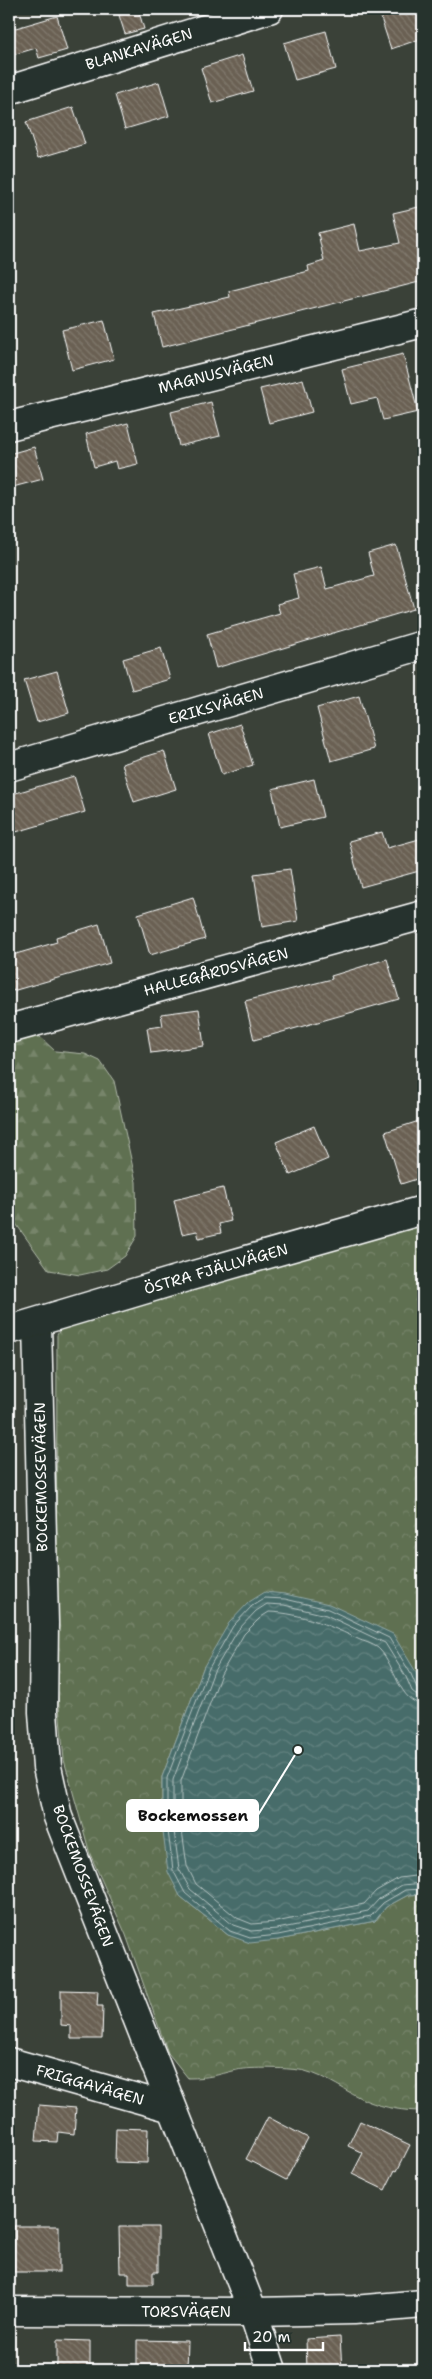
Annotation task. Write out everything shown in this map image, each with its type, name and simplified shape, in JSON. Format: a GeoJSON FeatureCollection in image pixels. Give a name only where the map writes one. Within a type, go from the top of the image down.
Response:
{"type":"FeatureCollection","features":[{"type":"Feature","properties":{"kind":"street","name":"BLANKAVÄGEN"},"geometry":{"type":"LineString","coordinates":[[9,90],[269,9]]}},
{"type":"Feature","properties":{"kind":"street","name":"MAGNUSVÄGEN"},"geometry":{"type":"LineString","coordinates":[[9,426],[423,322]]}},
{"type":"Feature","properties":{"kind":"street","name":"ERIKSVÄGEN"},"geometry":{"type":"LineString","coordinates":[[9,767],[423,645]]}},
{"type":"Feature","properties":{"kind":"street","name":"HALLEGÅRDSVÄGEN"},"geometry":{"type":"LineString","coordinates":[[9,1029],[423,915]]}},
{"type":"Feature","properties":{"kind":"street","name":"ÖSTRA FJÄLLVÄGEN"},"geometry":{"type":"LineString","coordinates":[[9,1330],[423,1210]]}},
{"type":"Feature","properties":{"kind":"street","name":"BOCKEMOSSEVÄGEN"},"geometry":{"type":"LineString","coordinates":[[37,1322],[44,1613],[43,1712],[47,1767],[58,1816],[253,2312],[272,2370]]}},
{"type":"Feature","properties":{"kind":"street","name":"FRIGGAVÄGEN"},"geometry":{"type":"LineString","coordinates":[[9,2062],[172,2108]]}},
{"type":"Feature","properties":{"kind":"street","name":"TORSVÄGEN"},"geometry":{"type":"LineString","coordinates":[[9,2311],[253,2312],[354,2310],[423,2304]]}},
{"type":"Feature","properties":{"kind":"green space"},"geometry":{"type":"Polygon","coordinates":[[[20,1033],[40,1037],[55,1051],[85,1054],[100,1061],[114,1081],[136,1182],[137,1236],[125,1256],[107,1269],[80,1275],[49,1270],[9,1214],[9,1036],[20,1033]]]}},
{"type":"Feature","properties":{"kind":"green space"},"geometry":{"type":"Polygon","coordinates":[[[423,1218],[423,1691],[416,1672],[204,1666],[162,1777],[162,1824],[180,1896],[228,1935],[278,1940],[375,1921],[386,1907],[408,1895],[423,1894],[423,2111],[395,2109],[374,2103],[321,2077],[299,2070],[251,2068],[208,2077],[188,2078],[168,2053],[126,1935],[90,1854],[64,1760],[56,1674],[57,1335],[63,1324],[175,1287],[196,1290],[201,1281],[423,1218]]]}},
{"type":"Feature","properties":{"kind":"water"},"geometry":{"type":"Polygon","coordinates":[[[265,1592],[285,1594],[329,1604],[393,1634],[416,1672],[423,1691],[423,1894],[408,1895],[386,1907],[375,1921],[278,1940],[250,1943],[228,1935],[180,1896],[168,1872],[162,1824],[162,1777],[204,1666],[229,1623],[249,1602],[265,1592]]]}},
{"type":"Feature","properties":{"kind":"building"},"geometry":{"type":"Polygon","coordinates":[[[117,9],[138,9],[144,29],[125,34],[117,9]]]}},
{"type":"Feature","properties":{"kind":"building"},"geometry":{"type":"Polygon","coordinates":[[[378,9],[417,9],[423,28],[423,38],[391,49],[378,9]]]}},
{"type":"Feature","properties":{"kind":"building"},"geometry":{"type":"Polygon","coordinates":[[[57,16],[67,50],[39,58],[36,48],[9,56],[9,30],[57,16]]]}},
{"type":"Feature","properties":{"kind":"building"},"geometry":{"type":"Polygon","coordinates":[[[326,31],[336,69],[295,80],[284,43],[326,31]]]}},
{"type":"Feature","properties":{"kind":"building"},"geometry":{"type":"Polygon","coordinates":[[[242,55],[253,91],[212,103],[201,68],[242,55]]]}},
{"type":"Feature","properties":{"kind":"building"},"geometry":{"type":"Polygon","coordinates":[[[159,82],[169,116],[125,129],[115,95],[159,82]]]}},
{"type":"Feature","properties":{"kind":"building"},"geometry":{"type":"Polygon","coordinates":[[[73,107],[85,144],[38,158],[26,122],[73,107]]]}},
{"type":"Feature","properties":{"kind":"building"},"geometry":{"type":"Polygon","coordinates":[[[423,206],[423,281],[162,347],[154,314],[230,297],[229,291],[309,271],[308,266],[324,261],[318,233],[354,224],[360,251],[400,243],[393,213],[423,206]]]}},
{"type":"Feature","properties":{"kind":"building"},"geometry":{"type":"Polygon","coordinates":[[[104,320],[114,359],[72,370],[62,330],[104,320]]]}},
{"type":"Feature","properties":{"kind":"building"},"geometry":{"type":"Polygon","coordinates":[[[403,354],[418,412],[383,420],[377,398],[351,404],[342,369],[403,354]]]}},
{"type":"Feature","properties":{"kind":"building"},"geometry":{"type":"Polygon","coordinates":[[[303,379],[312,412],[269,423],[260,389],[303,379]]]}},
{"type":"Feature","properties":{"kind":"building"},"geometry":{"type":"Polygon","coordinates":[[[211,402],[220,436],[179,446],[171,412],[211,402]]]}},
{"type":"Feature","properties":{"kind":"building"},"geometry":{"type":"Polygon","coordinates":[[[128,423],[138,464],[117,469],[115,461],[94,467],[86,434],[128,423]]]}},
{"type":"Feature","properties":{"kind":"building"},"geometry":{"type":"Polygon","coordinates":[[[34,447],[43,479],[9,488],[9,454],[34,447]]]}},
{"type":"Feature","properties":{"kind":"building"},"geometry":{"type":"Polygon","coordinates":[[[396,545],[414,609],[216,668],[207,634],[280,613],[277,604],[299,598],[293,574],[321,567],[327,589],[374,576],[368,553],[396,545]]]}},
{"type":"Feature","properties":{"kind":"building"},"geometry":{"type":"Polygon","coordinates":[[[161,648],[170,679],[132,690],[123,659],[161,648]]]}},
{"type":"Feature","properties":{"kind":"building"},"geometry":{"type":"Polygon","coordinates":[[[57,671],[69,713],[37,722],[24,680],[57,671]]]}},
{"type":"Feature","properties":{"kind":"building"},"geometry":{"type":"Polygon","coordinates":[[[359,696],[374,749],[331,761],[317,708],[359,696]]]}},
{"type":"Feature","properties":{"kind":"building"},"geometry":{"type":"Polygon","coordinates":[[[240,724],[253,765],[222,775],[209,734],[240,724]]]}},
{"type":"Feature","properties":{"kind":"building"},"geometry":{"type":"Polygon","coordinates":[[[164,751],[176,789],[134,802],[122,764],[164,751]]]}},
{"type":"Feature","properties":{"kind":"building"},"geometry":{"type":"Polygon","coordinates":[[[74,776],[85,812],[9,834],[9,795],[74,776]]]}},
{"type":"Feature","properties":{"kind":"building"},"geometry":{"type":"Polygon","coordinates":[[[314,779],[323,817],[280,827],[272,789],[314,779]]]}},
{"type":"Feature","properties":{"kind":"building"},"geometry":{"type":"Polygon","coordinates":[[[382,832],[387,848],[423,838],[423,870],[361,887],[349,841],[382,832]]]}},
{"type":"Feature","properties":{"kind":"building"},"geometry":{"type":"Polygon","coordinates":[[[290,869],[298,921],[262,927],[254,874],[290,869]]]}},
{"type":"Feature","properties":{"kind":"building"},"geometry":{"type":"Polygon","coordinates":[[[193,897],[205,939],[150,955],[138,914],[193,897]]]}},
{"type":"Feature","properties":{"kind":"building"},"geometry":{"type":"Polygon","coordinates":[[[99,924],[110,963],[9,992],[9,956],[57,942],[56,937],[99,924]]]}},
{"type":"Feature","properties":{"kind":"building"},"geometry":{"type":"Polygon","coordinates":[[[387,959],[399,999],[254,1040],[245,1001],[332,979],[331,976],[387,959]]]}},
{"type":"Feature","properties":{"kind":"building"},"geometry":{"type":"Polygon","coordinates":[[[199,1009],[204,1046],[151,1053],[147,1028],[163,1026],[161,1014],[199,1009]]]}},
{"type":"Feature","properties":{"kind":"building"},"geometry":{"type":"Polygon","coordinates":[[[419,1121],[423,1134],[423,1177],[401,1184],[385,1132],[419,1121]]]}},
{"type":"Feature","properties":{"kind":"building"},"geometry":{"type":"Polygon","coordinates":[[[314,1126],[328,1159],[290,1175],[276,1142],[314,1126]]]}},
{"type":"Feature","properties":{"kind":"building"},"geometry":{"type":"Polygon","coordinates":[[[223,1188],[231,1221],[219,1224],[221,1233],[199,1238],[197,1231],[182,1234],[174,1200],[223,1188]]]}},
{"type":"Feature","properties":{"kind":"building"},"geometry":{"type":"Polygon","coordinates":[[[61,1990],[98,1991],[97,2006],[103,2006],[102,2039],[71,2039],[71,2026],[61,2025],[61,1990]]]}},
{"type":"Feature","properties":{"kind":"building"},"geometry":{"type":"Polygon","coordinates":[[[39,2105],[76,2108],[74,2134],[58,2132],[57,2142],[36,2141],[39,2105]]]}},
{"type":"Feature","properties":{"kind":"building"},"geometry":{"type":"Polygon","coordinates":[[[268,2117],[308,2138],[286,2180],[246,2159],[268,2117]]]}},
{"type":"Feature","properties":{"kind":"building"},"geometry":{"type":"Polygon","coordinates":[[[360,2121],[410,2145],[385,2190],[352,2174],[363,2153],[348,2146],[360,2121]]]}},
{"type":"Feature","properties":{"kind":"building"},"geometry":{"type":"Polygon","coordinates":[[[116,2128],[148,2129],[147,2163],[115,2162],[116,2128]]]}},
{"type":"Feature","properties":{"kind":"building"},"geometry":{"type":"Polygon","coordinates":[[[14,2226],[59,2226],[59,2272],[14,2272],[14,2226]]]}},
{"type":"Feature","properties":{"kind":"building"},"geometry":{"type":"Polygon","coordinates":[[[119,2227],[158,2227],[158,2272],[153,2272],[153,2284],[129,2284],[129,2273],[120,2273],[119,2227]]]}},
{"type":"Feature","properties":{"kind":"building"},"geometry":{"type":"Polygon","coordinates":[[[340,2337],[342,2370],[307,2370],[306,2339],[340,2337]]]}},
{"type":"Feature","properties":{"kind":"building"},"geometry":{"type":"Polygon","coordinates":[[[57,2340],[90,2341],[90,2370],[57,2370],[57,2340]]]}},
{"type":"Feature","properties":{"kind":"building"},"geometry":{"type":"Polygon","coordinates":[[[137,2340],[188,2341],[187,2370],[137,2369],[137,2340]]]}},
{"type":"Feature","properties":{"kind":"place","name":"Bockemossen"},"geometry":{"type":"Point","coordinates":[298,1750]}}]}
